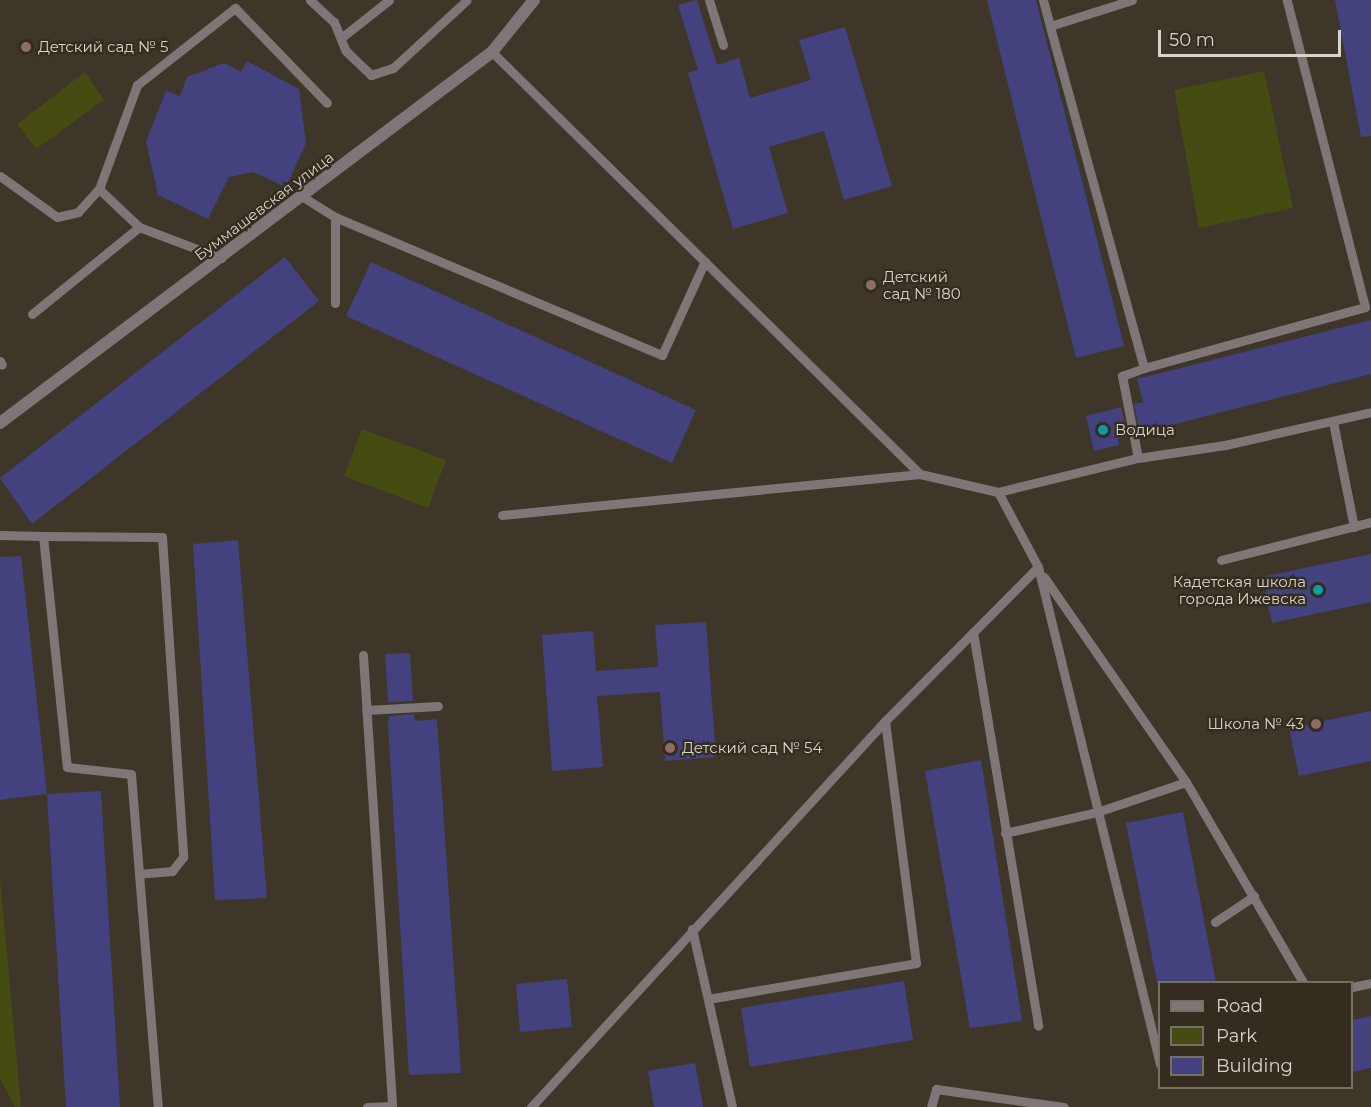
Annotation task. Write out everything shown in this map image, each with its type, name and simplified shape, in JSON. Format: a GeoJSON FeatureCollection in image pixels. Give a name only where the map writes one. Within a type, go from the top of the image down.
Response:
{"type":"FeatureCollection","features":[{"type":"Feature","properties":{"kind":"street","name":"Буммашевская улица"},"geometry":{"type":"LineString","coordinates":[[0,423],[303,197],[492,52],[534,0]]}},
{"type":"Feature","properties":{"kind":"lane"},"geometry":{"type":"LineString","coordinates":[[341,38],[389,0]]}},
{"type":"Feature","properties":{"kind":"lane"},"geometry":{"type":"LineString","coordinates":[[315,2],[334,22],[346,51],[371,75],[393,68],[467,0]]}},
{"type":"Feature","properties":{"kind":"lane"},"geometry":{"type":"LineString","coordinates":[[709,0],[723,45]]}},
{"type":"Feature","properties":{"kind":"lane"},"geometry":{"type":"LineString","coordinates":[[1043,0],[1144,368]]}},
{"type":"Feature","properties":{"kind":"lane"},"geometry":{"type":"LineString","coordinates":[[1050,26],[1131,0]]}},
{"type":"Feature","properties":{"kind":"lane"},"geometry":{"type":"LineString","coordinates":[[1138,458],[1122,376],[1368,306],[1287,0]]}},
{"type":"Feature","properties":{"kind":"lane"},"geometry":{"type":"LineString","coordinates":[[0,177],[57,217],[78,212],[99,189],[137,86],[235,8],[327,103]]}},
{"type":"Feature","properties":{"kind":"lane"},"geometry":{"type":"LineString","coordinates":[[492,52],[920,474]]}},
{"type":"Feature","properties":{"kind":"lane"},"geometry":{"type":"LineString","coordinates":[[99,189],[139,227],[222,258]]}},
{"type":"Feature","properties":{"kind":"lane"},"geometry":{"type":"LineString","coordinates":[[303,197],[335,217],[662,355],[705,261]]}},
{"type":"Feature","properties":{"kind":"lane"},"geometry":{"type":"LineString","coordinates":[[335,217],[335,303]]}},
{"type":"Feature","properties":{"kind":"lane"},"geometry":{"type":"LineString","coordinates":[[32,314],[139,227]]}},
{"type":"Feature","properties":{"kind":"lane"},"geometry":{"type":"LineString","coordinates":[[502,515],[920,474],[998,492],[1138,458],[1333,422],[1371,412]]}},
{"type":"Feature","properties":{"kind":"lane"},"geometry":{"type":"LineString","coordinates":[[1333,422],[1354,527]]}},
{"type":"Feature","properties":{"kind":"lane"},"geometry":{"type":"LineString","coordinates":[[998,492],[1038,567],[1186,782],[1302,981]]}},
{"type":"Feature","properties":{"kind":"lane"},"geometry":{"type":"LineString","coordinates":[[1221,560],[1371,522]]}},
{"type":"Feature","properties":{"kind":"lane"},"geometry":{"type":"LineString","coordinates":[[0,535],[162,537],[183,857],[172,871],[139,874]]}},
{"type":"Feature","properties":{"kind":"lane"},"geometry":{"type":"LineString","coordinates":[[43,536],[67,767],[131,774],[158,1107]]}},
{"type":"Feature","properties":{"kind":"lane"},"geometry":{"type":"LineString","coordinates":[[531,1107],[885,721],[1038,567]]}},
{"type":"Feature","properties":{"kind":"lane"},"geometry":{"type":"LineString","coordinates":[[1038,567],[1158,1056]]}},
{"type":"Feature","properties":{"kind":"lane"},"geometry":{"type":"LineString","coordinates":[[973,632],[1038,1026]]}},
{"type":"Feature","properties":{"kind":"lane"},"geometry":{"type":"LineString","coordinates":[[363,655],[392,1106],[367,1107]]}},
{"type":"Feature","properties":{"kind":"lane"},"geometry":{"type":"LineString","coordinates":[[366,710],[438,706]]}},
{"type":"Feature","properties":{"kind":"lane"},"geometry":{"type":"LineString","coordinates":[[708,999],[916,963],[885,721]]}},
{"type":"Feature","properties":{"kind":"lane"},"geometry":{"type":"LineString","coordinates":[[1005,833],[1097,812],[1186,782]]}},
{"type":"Feature","properties":{"kind":"lane"},"geometry":{"type":"LineString","coordinates":[[1215,922],[1254,896]]}},
{"type":"Feature","properties":{"kind":"lane"},"geometry":{"type":"LineString","coordinates":[[692,929],[732,1107]]}},
{"type":"Feature","properties":{"kind":"lane"},"geometry":{"type":"LineString","coordinates":[[1353,987],[1371,983]]}},
{"type":"Feature","properties":{"kind":"lane"},"geometry":{"type":"LineString","coordinates":[[931,1107],[936,1089],[1064,1107]]}},
{"type":"Feature","properties":{"kind":"green space"},"geometry":{"type":"Polygon","coordinates":[[[1264,71],[1293,208],[1199,228],[1174,90],[1264,71]]]}},
{"type":"Feature","properties":{"kind":"green space"},"geometry":{"type":"Polygon","coordinates":[[[85,72],[104,100],[36,149],[17,124],[85,72]]]}},
{"type":"Feature","properties":{"kind":"green space"},"geometry":{"type":"Polygon","coordinates":[[[362,429],[446,460],[428,508],[344,476],[362,429]]]}},
{"type":"Feature","properties":{"kind":"green space"},"geometry":{"type":"Polygon","coordinates":[[[0,878],[21,1107],[15,1107],[0,1079],[0,878]]]}},
{"type":"Feature","properties":{"kind":"building"},"geometry":{"type":"Polygon","coordinates":[[[697,0],[717,65],[739,58],[750,98],[811,80],[799,40],[845,27],[892,186],[844,200],[824,131],[769,147],[788,213],[733,229],[688,73],[698,70],[678,5],[697,0]]]}},
{"type":"Feature","properties":{"kind":"building"},"geometry":{"type":"Polygon","coordinates":[[[987,0],[1036,0],[1124,346],[1076,358],[987,0]]]}},
{"type":"Feature","properties":{"kind":"building"},"geometry":{"type":"Polygon","coordinates":[[[1335,0],[1371,0],[1371,136],[1361,137],[1335,0]]]}},
{"type":"Feature","properties":{"kind":"building"},"geometry":{"type":"Polygon","coordinates":[[[247,61],[299,89],[306,143],[286,187],[253,172],[229,177],[208,219],[158,195],[146,141],[166,91],[180,96],[187,77],[224,63],[241,72],[247,61]]]}},
{"type":"Feature","properties":{"kind":"building"},"geometry":{"type":"Polygon","coordinates":[[[285,257],[319,301],[32,524],[0,478],[285,257]]]}},
{"type":"Feature","properties":{"kind":"building"},"geometry":{"type":"Polygon","coordinates":[[[371,262],[696,410],[672,463],[346,316],[371,262]]]}},
{"type":"Feature","properties":{"kind":"building"},"geometry":{"type":"Polygon","coordinates":[[[1371,320],[1371,374],[1140,433],[1134,404],[1143,402],[1137,379],[1371,320]]]}},
{"type":"Feature","properties":{"kind":"building","name":"Водица"},"geometry":{"type":"Polygon","coordinates":[[[1121,407],[1127,436],[1118,439],[1119,445],[1094,451],[1086,416],[1121,407]]]}},
{"type":"Feature","properties":{"kind":"building"},"geometry":{"type":"Polygon","coordinates":[[[238,540],[267,898],[215,900],[193,544],[238,540]]]}},
{"type":"Feature","properties":{"kind":"building","name":"Кадетская школа города Ижевска"},"geometry":{"type":"Polygon","coordinates":[[[1371,554],[1371,602],[1272,623],[1262,577],[1371,554]]]}},
{"type":"Feature","properties":{"kind":"building"},"geometry":{"type":"Polygon","coordinates":[[[21,556],[47,794],[0,800],[0,557],[21,556]]]}},
{"type":"Feature","properties":{"kind":"building"},"geometry":{"type":"Polygon","coordinates":[[[706,622],[716,757],[665,761],[660,692],[597,696],[603,767],[552,771],[542,635],[593,631],[596,671],[658,667],[655,625],[706,622]]]}},
{"type":"Feature","properties":{"kind":"building"},"geometry":{"type":"Polygon","coordinates":[[[410,653],[413,701],[388,702],[385,654],[410,653]]]}},
{"type":"Feature","properties":{"kind":"building"},"geometry":{"type":"Polygon","coordinates":[[[1371,711],[1371,761],[1299,776],[1289,728],[1371,711]]]}},
{"type":"Feature","properties":{"kind":"building"},"geometry":{"type":"Polygon","coordinates":[[[414,714],[415,721],[437,719],[461,1073],[409,1075],[388,724],[389,716],[414,714]]]}},
{"type":"Feature","properties":{"kind":"building"},"geometry":{"type":"Polygon","coordinates":[[[981,760],[1022,1021],[970,1028],[925,771],[981,760]]]}},
{"type":"Feature","properties":{"kind":"building"},"geometry":{"type":"Polygon","coordinates":[[[101,791],[120,1107],[66,1107],[47,794],[101,791]]]}},
{"type":"Feature","properties":{"kind":"building"},"geometry":{"type":"Polygon","coordinates":[[[1183,812],[1216,981],[1157,982],[1126,823],[1183,812]]]}},
{"type":"Feature","properties":{"kind":"building"},"geometry":{"type":"Polygon","coordinates":[[[567,979],[572,1027],[520,1032],[516,984],[567,979]]]}},
{"type":"Feature","properties":{"kind":"building"},"geometry":{"type":"Polygon","coordinates":[[[904,981],[913,1040],[750,1067],[741,1008],[904,981]]]}},
{"type":"Feature","properties":{"kind":"building"},"geometry":{"type":"Polygon","coordinates":[[[1371,1016],[1371,1068],[1353,1072],[1353,1020],[1371,1016]]]}},
{"type":"Feature","properties":{"kind":"building"},"geometry":{"type":"Polygon","coordinates":[[[695,1063],[703,1107],[654,1107],[648,1071],[695,1063]]]}},
{"type":"Feature","properties":{"kind":"place","name":"Детский сад № 5"},"geometry":{"type":"Point","coordinates":[26,47]}},
{"type":"Feature","properties":{"kind":"place","name":"Детский сад № 180"},"geometry":{"type":"Point","coordinates":[871,285]}},
{"type":"Feature","properties":{"kind":"place","name":"Водица"},"geometry":{"type":"Point","coordinates":[1103,430]}},
{"type":"Feature","properties":{"kind":"place","name":"Кадетская школа города Ижевска"},"geometry":{"type":"Point","coordinates":[1318,590]}},
{"type":"Feature","properties":{"kind":"place","name":"Школа № 43"},"geometry":{"type":"Point","coordinates":[1316,724]}},
{"type":"Feature","properties":{"kind":"place","name":"Детский сад № 54"},"geometry":{"type":"Point","coordinates":[670,748]}}]}
